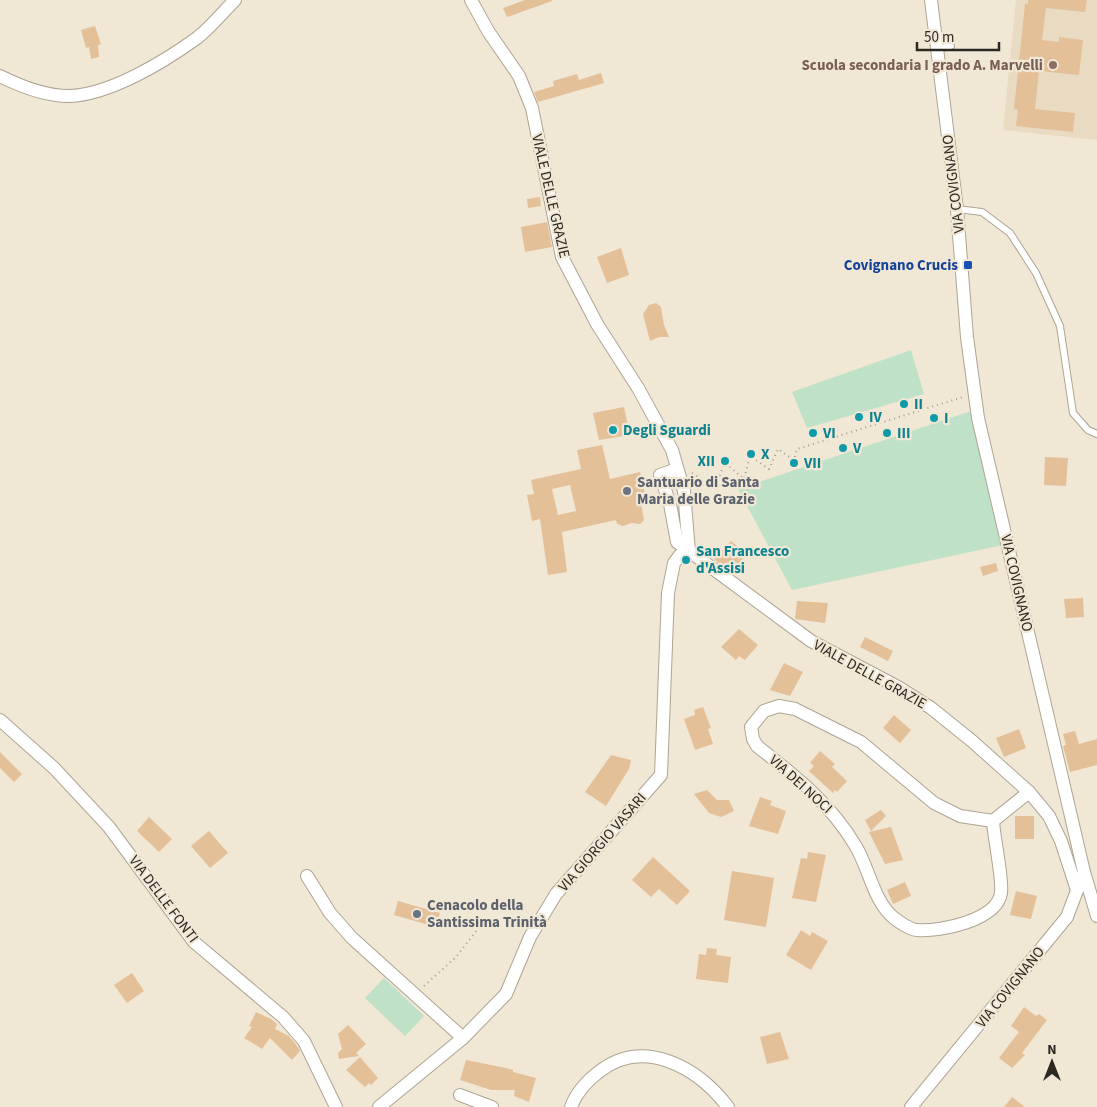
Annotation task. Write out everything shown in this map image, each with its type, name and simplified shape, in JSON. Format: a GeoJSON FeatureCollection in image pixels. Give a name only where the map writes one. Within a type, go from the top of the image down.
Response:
{"type":"FeatureCollection","features":[{"type":"Feature","properties":{"kind":"street"},"geometry":{"type":"LineString","coordinates":[[0,76],[24,86],[69,96],[105,88],[152,66],[198,37],[235,0]]}},
{"type":"Feature","properties":{"kind":"street","name":"VIALE DELLE GRAZIE"},"geometry":{"type":"LineString","coordinates":[[471,0],[488,31],[519,76],[532,108],[562,257],[597,324],[638,388],[672,450],[684,491],[688,552]]}},
{"type":"Feature","properties":{"kind":"street","name":"VIA COVIGNANO"},"geometry":{"type":"LineString","coordinates":[[911,1107],[1067,917],[1087,887],[980,426],[967,337],[957,209],[931,0]]}},
{"type":"Feature","properties":{"kind":"street","name":"VIALE DELLE GRAZIE"},"geometry":{"type":"LineString","coordinates":[[678,469],[660,475],[670,504],[677,542],[688,552],[811,641],[865,669],[930,708],[972,741],[1029,792],[1049,816],[1087,887]]}},
{"type":"Feature","properties":{"kind":"street","name":"VIA GIORGIO VASARI"},"geometry":{"type":"LineString","coordinates":[[379,1107],[463,1038],[506,994],[530,937],[556,894],[661,775],[668,593],[674,562],[680,555],[688,552]]}},
{"type":"Feature","properties":{"kind":"street","name":"VIA DEI NOCI"},"geometry":{"type":"LineString","coordinates":[[779,706],[795,709],[861,742],[934,803],[960,816],[993,821],[1001,893],[995,908],[974,920],[944,927],[915,930],[893,918],[881,902],[856,847],[838,817],[810,788],[757,746],[753,739],[751,727],[764,711],[779,706]]}},
{"type":"Feature","properties":{"kind":"street","name":"VIA DELLE FONTI"},"geometry":{"type":"LineString","coordinates":[[0,720],[54,768],[109,827],[194,942],[282,1018],[304,1041],[336,1107]]}},
{"type":"Feature","properties":{"kind":"street"},"geometry":{"type":"LineString","coordinates":[[993,821],[1029,792]]}},
{"type":"Feature","properties":{"kind":"street"},"geometry":{"type":"LineString","coordinates":[[307,876],[330,913],[352,938],[463,1038]]}},
{"type":"Feature","properties":{"kind":"street"},"geometry":{"type":"LineString","coordinates":[[1087,887],[1097,916]]}},
{"type":"Feature","properties":{"kind":"street"},"geometry":{"type":"LineString","coordinates":[[571,1107],[581,1090],[607,1066],[614,1061],[639,1055],[664,1059],[693,1073],[716,1092],[728,1107]]}},
{"type":"Feature","properties":{"kind":"street"},"geometry":{"type":"LineString","coordinates":[[460,1095],[492,1107]]}},
{"type":"Feature","properties":{"kind":"lane"},"geometry":{"type":"LineString","coordinates":[[936,49],[951,46]]}},
{"type":"Feature","properties":{"kind":"lane"},"geometry":{"type":"LineString","coordinates":[[957,209],[982,212],[1010,233],[1036,273],[1060,326],[1073,413],[1088,430],[1097,434]]}},
{"type":"Feature","properties":{"kind":"path"},"geometry":{"type":"LineString","coordinates":[[678,469],[694,474],[714,488],[725,463],[744,479],[750,456],[769,469],[778,449],[794,460],[797,449],[975,394]]}},
{"type":"Feature","properties":{"kind":"path"},"geometry":{"type":"LineString","coordinates":[[415,995],[456,957],[476,930]]}},
{"type":"Feature","properties":{"kind":"shaded area","name":"Scuola secondaria I grado A. Marvelli"},"geometry":{"type":"Polygon","coordinates":[[[1016,0],[1097,0],[1097,140],[1003,130],[1016,0]]]}},
{"type":"Feature","properties":{"kind":"green space"},"geometry":{"type":"Polygon","coordinates":[[[911,350],[924,394],[807,428],[792,392],[911,350]]]}},
{"type":"Feature","properties":{"kind":"green space"},"geometry":{"type":"Polygon","coordinates":[[[971,411],[1003,545],[792,590],[738,489],[971,411]]]}},
{"type":"Feature","properties":{"kind":"green space"},"geometry":{"type":"Polygon","coordinates":[[[384,978],[424,1016],[405,1036],[365,998],[384,978]]]}},
{"type":"Feature","properties":{"kind":"building"},"geometry":{"type":"Polygon","coordinates":[[[525,0],[552,1],[507,17],[503,8],[525,0]]]}},
{"type":"Feature","properties":{"kind":"building"},"geometry":{"type":"Polygon","coordinates":[[[1028,0],[1087,0],[1085,12],[1046,8],[1042,40],[1059,42],[1059,37],[1083,40],[1079,75],[1039,71],[1035,109],[1075,113],[1073,132],[1016,126],[1018,110],[1014,109],[1025,4],[1028,4],[1028,0]]]}},
{"type":"Feature","properties":{"kind":"building"},"geometry":{"type":"Polygon","coordinates":[[[95,26],[101,44],[98,45],[99,57],[91,59],[89,47],[86,48],[81,30],[95,26]]]}},
{"type":"Feature","properties":{"kind":"building"},"geometry":{"type":"Polygon","coordinates":[[[601,73],[604,83],[538,102],[534,92],[554,86],[553,81],[577,74],[579,80],[601,73]]]}},
{"type":"Feature","properties":{"kind":"building"},"geometry":{"type":"Polygon","coordinates":[[[540,197],[541,206],[528,208],[527,199],[540,197]]]}},
{"type":"Feature","properties":{"kind":"building"},"geometry":{"type":"Polygon","coordinates":[[[547,222],[552,247],[525,252],[521,227],[547,222]]]}},
{"type":"Feature","properties":{"kind":"building"},"geometry":{"type":"Polygon","coordinates":[[[621,248],[629,275],[607,283],[597,257],[621,248]]]}},
{"type":"Feature","properties":{"kind":"building"},"geometry":{"type":"Polygon","coordinates":[[[656,303],[661,307],[664,325],[669,337],[659,337],[650,341],[643,314],[649,305],[656,303]]]}},
{"type":"Feature","properties":{"kind":"building"},"geometry":{"type":"Polygon","coordinates":[[[624,407],[630,435],[599,440],[593,413],[624,407]]]}},
{"type":"Feature","properties":{"kind":"building"},"geometry":{"type":"Polygon","coordinates":[[[602,445],[610,479],[640,472],[647,502],[641,504],[644,520],[640,524],[632,523],[623,526],[617,524],[616,520],[562,532],[567,572],[548,575],[540,519],[532,521],[527,495],[534,494],[531,480],[581,469],[577,450],[602,445]],[[570,485],[552,489],[558,515],[576,511],[570,485]]]}},
{"type":"Feature","properties":{"kind":"building"},"geometry":{"type":"Polygon","coordinates":[[[1045,457],[1068,458],[1066,486],[1044,485],[1045,457]]]}},
{"type":"Feature","properties":{"kind":"building"},"geometry":{"type":"Polygon","coordinates":[[[731,541],[747,554],[731,572],[714,559],[731,541]]]}},
{"type":"Feature","properties":{"kind":"building"},"geometry":{"type":"Polygon","coordinates":[[[996,563],[998,571],[983,576],[980,567],[996,563]]]}},
{"type":"Feature","properties":{"kind":"building"},"geometry":{"type":"Polygon","coordinates":[[[1083,598],[1084,617],[1066,618],[1064,599],[1083,598]]]}},
{"type":"Feature","properties":{"kind":"building"},"geometry":{"type":"Polygon","coordinates":[[[797,601],[828,603],[825,623],[795,619],[797,601]]]}},
{"type":"Feature","properties":{"kind":"building"},"geometry":{"type":"Polygon","coordinates":[[[739,629],[758,645],[745,660],[739,656],[736,660],[721,647],[739,629]]]}},
{"type":"Feature","properties":{"kind":"building"},"geometry":{"type":"Polygon","coordinates":[[[865,637],[893,651],[888,661],[860,647],[865,637]]]}},
{"type":"Feature","properties":{"kind":"building"},"geometry":{"type":"Polygon","coordinates":[[[784,663],[803,672],[790,696],[770,690],[784,663]]]}},
{"type":"Feature","properties":{"kind":"building"},"geometry":{"type":"Polygon","coordinates":[[[703,707],[711,728],[708,729],[713,744],[695,750],[684,719],[695,715],[694,710],[703,707]]]}},
{"type":"Feature","properties":{"kind":"building"},"geometry":{"type":"Polygon","coordinates":[[[894,715],[911,730],[900,743],[883,728],[894,715]]]}},
{"type":"Feature","properties":{"kind":"building"},"geometry":{"type":"Polygon","coordinates":[[[1019,729],[1026,748],[1004,757],[996,738],[1019,729]]]}},
{"type":"Feature","properties":{"kind":"building"},"geometry":{"type":"Polygon","coordinates":[[[1075,731],[1079,744],[1097,739],[1097,765],[1070,772],[1063,746],[1066,745],[1063,734],[1075,731]]]}},
{"type":"Feature","properties":{"kind":"building"},"geometry":{"type":"Polygon","coordinates":[[[820,751],[835,764],[832,767],[847,781],[837,792],[835,790],[833,793],[809,771],[814,766],[810,763],[820,751]]]}},
{"type":"Feature","properties":{"kind":"building"},"geometry":{"type":"Polygon","coordinates":[[[0,752],[22,774],[14,782],[0,768],[0,752]]]}},
{"type":"Feature","properties":{"kind":"building"},"geometry":{"type":"Polygon","coordinates":[[[611,755],[631,760],[629,769],[606,806],[585,792],[611,755]]]}},
{"type":"Feature","properties":{"kind":"building"},"geometry":{"type":"Polygon","coordinates":[[[707,790],[717,800],[729,800],[734,811],[721,817],[709,813],[694,794],[707,790]]]}},
{"type":"Feature","properties":{"kind":"building"},"geometry":{"type":"Polygon","coordinates":[[[760,797],[772,801],[770,805],[786,811],[778,834],[749,826],[760,797]]]}},
{"type":"Feature","properties":{"kind":"building"},"geometry":{"type":"Polygon","coordinates":[[[881,810],[886,816],[871,831],[865,820],[881,810]]]}},
{"type":"Feature","properties":{"kind":"building"},"geometry":{"type":"Polygon","coordinates":[[[1015,816],[1034,816],[1034,839],[1015,839],[1015,816]]]}},
{"type":"Feature","properties":{"kind":"building"},"geometry":{"type":"Polygon","coordinates":[[[149,817],[172,839],[159,852],[137,831],[149,817]]]}},
{"type":"Feature","properties":{"kind":"building"},"geometry":{"type":"Polygon","coordinates":[[[891,827],[903,860],[885,864],[869,832],[891,827]]]}},
{"type":"Feature","properties":{"kind":"building"},"geometry":{"type":"Polygon","coordinates":[[[209,831],[228,853],[210,868],[191,846],[209,831]]]}},
{"type":"Feature","properties":{"kind":"building"},"geometry":{"type":"Polygon","coordinates":[[[808,852],[826,855],[816,902],[792,898],[801,858],[807,859],[808,852]]]}},
{"type":"Feature","properties":{"kind":"building"},"geometry":{"type":"Polygon","coordinates":[[[653,857],[690,891],[677,905],[659,889],[651,897],[632,880],[653,857]]]}},
{"type":"Feature","properties":{"kind":"building"},"geometry":{"type":"Polygon","coordinates":[[[732,871],[774,878],[766,927],[724,920],[732,871]]]}},
{"type":"Feature","properties":{"kind":"building"},"geometry":{"type":"Polygon","coordinates":[[[905,882],[911,896],[893,904],[887,890],[905,882]]]}},
{"type":"Feature","properties":{"kind":"building"},"geometry":{"type":"Polygon","coordinates":[[[1016,891],[1037,896],[1031,919],[1010,915],[1016,891]]]}},
{"type":"Feature","properties":{"kind":"building","name":"Cenacolo della Santissima Trinità"},"geometry":{"type":"Polygon","coordinates":[[[398,901],[440,913],[436,927],[394,915],[398,901]]]}},
{"type":"Feature","properties":{"kind":"building"},"geometry":{"type":"Polygon","coordinates":[[[801,930],[810,936],[812,932],[828,941],[811,970],[786,955],[801,930]]]}},
{"type":"Feature","properties":{"kind":"building"},"geometry":{"type":"Polygon","coordinates":[[[707,948],[717,949],[716,955],[731,957],[728,983],[696,979],[699,954],[706,955],[707,948]]]}},
{"type":"Feature","properties":{"kind":"building"},"geometry":{"type":"Polygon","coordinates":[[[132,973],[144,991],[127,1003],[114,985],[132,973]]]}},
{"type":"Feature","properties":{"kind":"building"},"geometry":{"type":"Polygon","coordinates":[[[1024,1007],[1036,1016],[1039,1014],[1047,1020],[1022,1053],[1025,1055],[1012,1068],[999,1058],[1019,1032],[1011,1026],[1024,1007]]]}},
{"type":"Feature","properties":{"kind":"building"},"geometry":{"type":"Polygon","coordinates":[[[256,1012],[271,1019],[277,1024],[275,1029],[289,1036],[297,1046],[300,1051],[292,1060],[270,1038],[262,1049],[244,1038],[252,1027],[249,1026],[256,1012]]]}},
{"type":"Feature","properties":{"kind":"building"},"geometry":{"type":"Polygon","coordinates":[[[348,1025],[366,1044],[356,1053],[359,1056],[339,1059],[338,1053],[342,1049],[338,1034],[348,1025]]]}},
{"type":"Feature","properties":{"kind":"building"},"geometry":{"type":"Polygon","coordinates":[[[780,1032],[789,1059],[767,1064],[760,1037],[780,1032]]]}},
{"type":"Feature","properties":{"kind":"building"},"geometry":{"type":"Polygon","coordinates":[[[360,1057],[378,1078],[371,1085],[369,1083],[365,1087],[346,1070],[360,1057]]]}},
{"type":"Feature","properties":{"kind":"building"},"geometry":{"type":"Polygon","coordinates":[[[466,1060],[506,1068],[513,1070],[513,1072],[536,1078],[529,1102],[514,1096],[515,1090],[491,1090],[460,1080],[466,1060]]]}},
{"type":"Feature","properties":{"kind":"building"},"geometry":{"type":"Polygon","coordinates":[[[1012,1097],[1025,1107],[1004,1107],[1012,1097]]]}},
{"type":"Feature","properties":{"kind":"place","name":"Scuola secondaria I grado A. Marvelli"},"geometry":{"type":"Point","coordinates":[1053,65]}},
{"type":"Feature","properties":{"kind":"place","name":"Covignano Crucis"},"geometry":{"type":"Point","coordinates":[968,265]}},
{"type":"Feature","properties":{"kind":"place","name":"II"},"geometry":{"type":"Point","coordinates":[904,404]}},
{"type":"Feature","properties":{"kind":"place","name":"IV"},"geometry":{"type":"Point","coordinates":[859,417]}},
{"type":"Feature","properties":{"kind":"place","name":"I"},"geometry":{"type":"Point","coordinates":[934,418]}},
{"type":"Feature","properties":{"kind":"place","name":"Degli Sguardi"},"geometry":{"type":"Point","coordinates":[613,430]}},
{"type":"Feature","properties":{"kind":"place","name":"VI"},"geometry":{"type":"Point","coordinates":[813,433]}},
{"type":"Feature","properties":{"kind":"place","name":"III"},"geometry":{"type":"Point","coordinates":[887,433]}},
{"type":"Feature","properties":{"kind":"place","name":"V"},"geometry":{"type":"Point","coordinates":[843,448]}},
{"type":"Feature","properties":{"kind":"place","name":"X"},"geometry":{"type":"Point","coordinates":[751,454]}},
{"type":"Feature","properties":{"kind":"place","name":"XII"},"geometry":{"type":"Point","coordinates":[725,461]}},
{"type":"Feature","properties":{"kind":"place","name":"VII"},"geometry":{"type":"Point","coordinates":[794,463]}},
{"type":"Feature","properties":{"kind":"place","name":"Santuario di Santa Maria delle Grazie"},"geometry":{"type":"Point","coordinates":[627,491]}},
{"type":"Feature","properties":{"kind":"place","name":"San Francesco d'Assisi"},"geometry":{"type":"Point","coordinates":[686,560]}},
{"type":"Feature","properties":{"kind":"place","name":"Cenacolo della Santissima Trinità"},"geometry":{"type":"Point","coordinates":[417,914]}}]}
